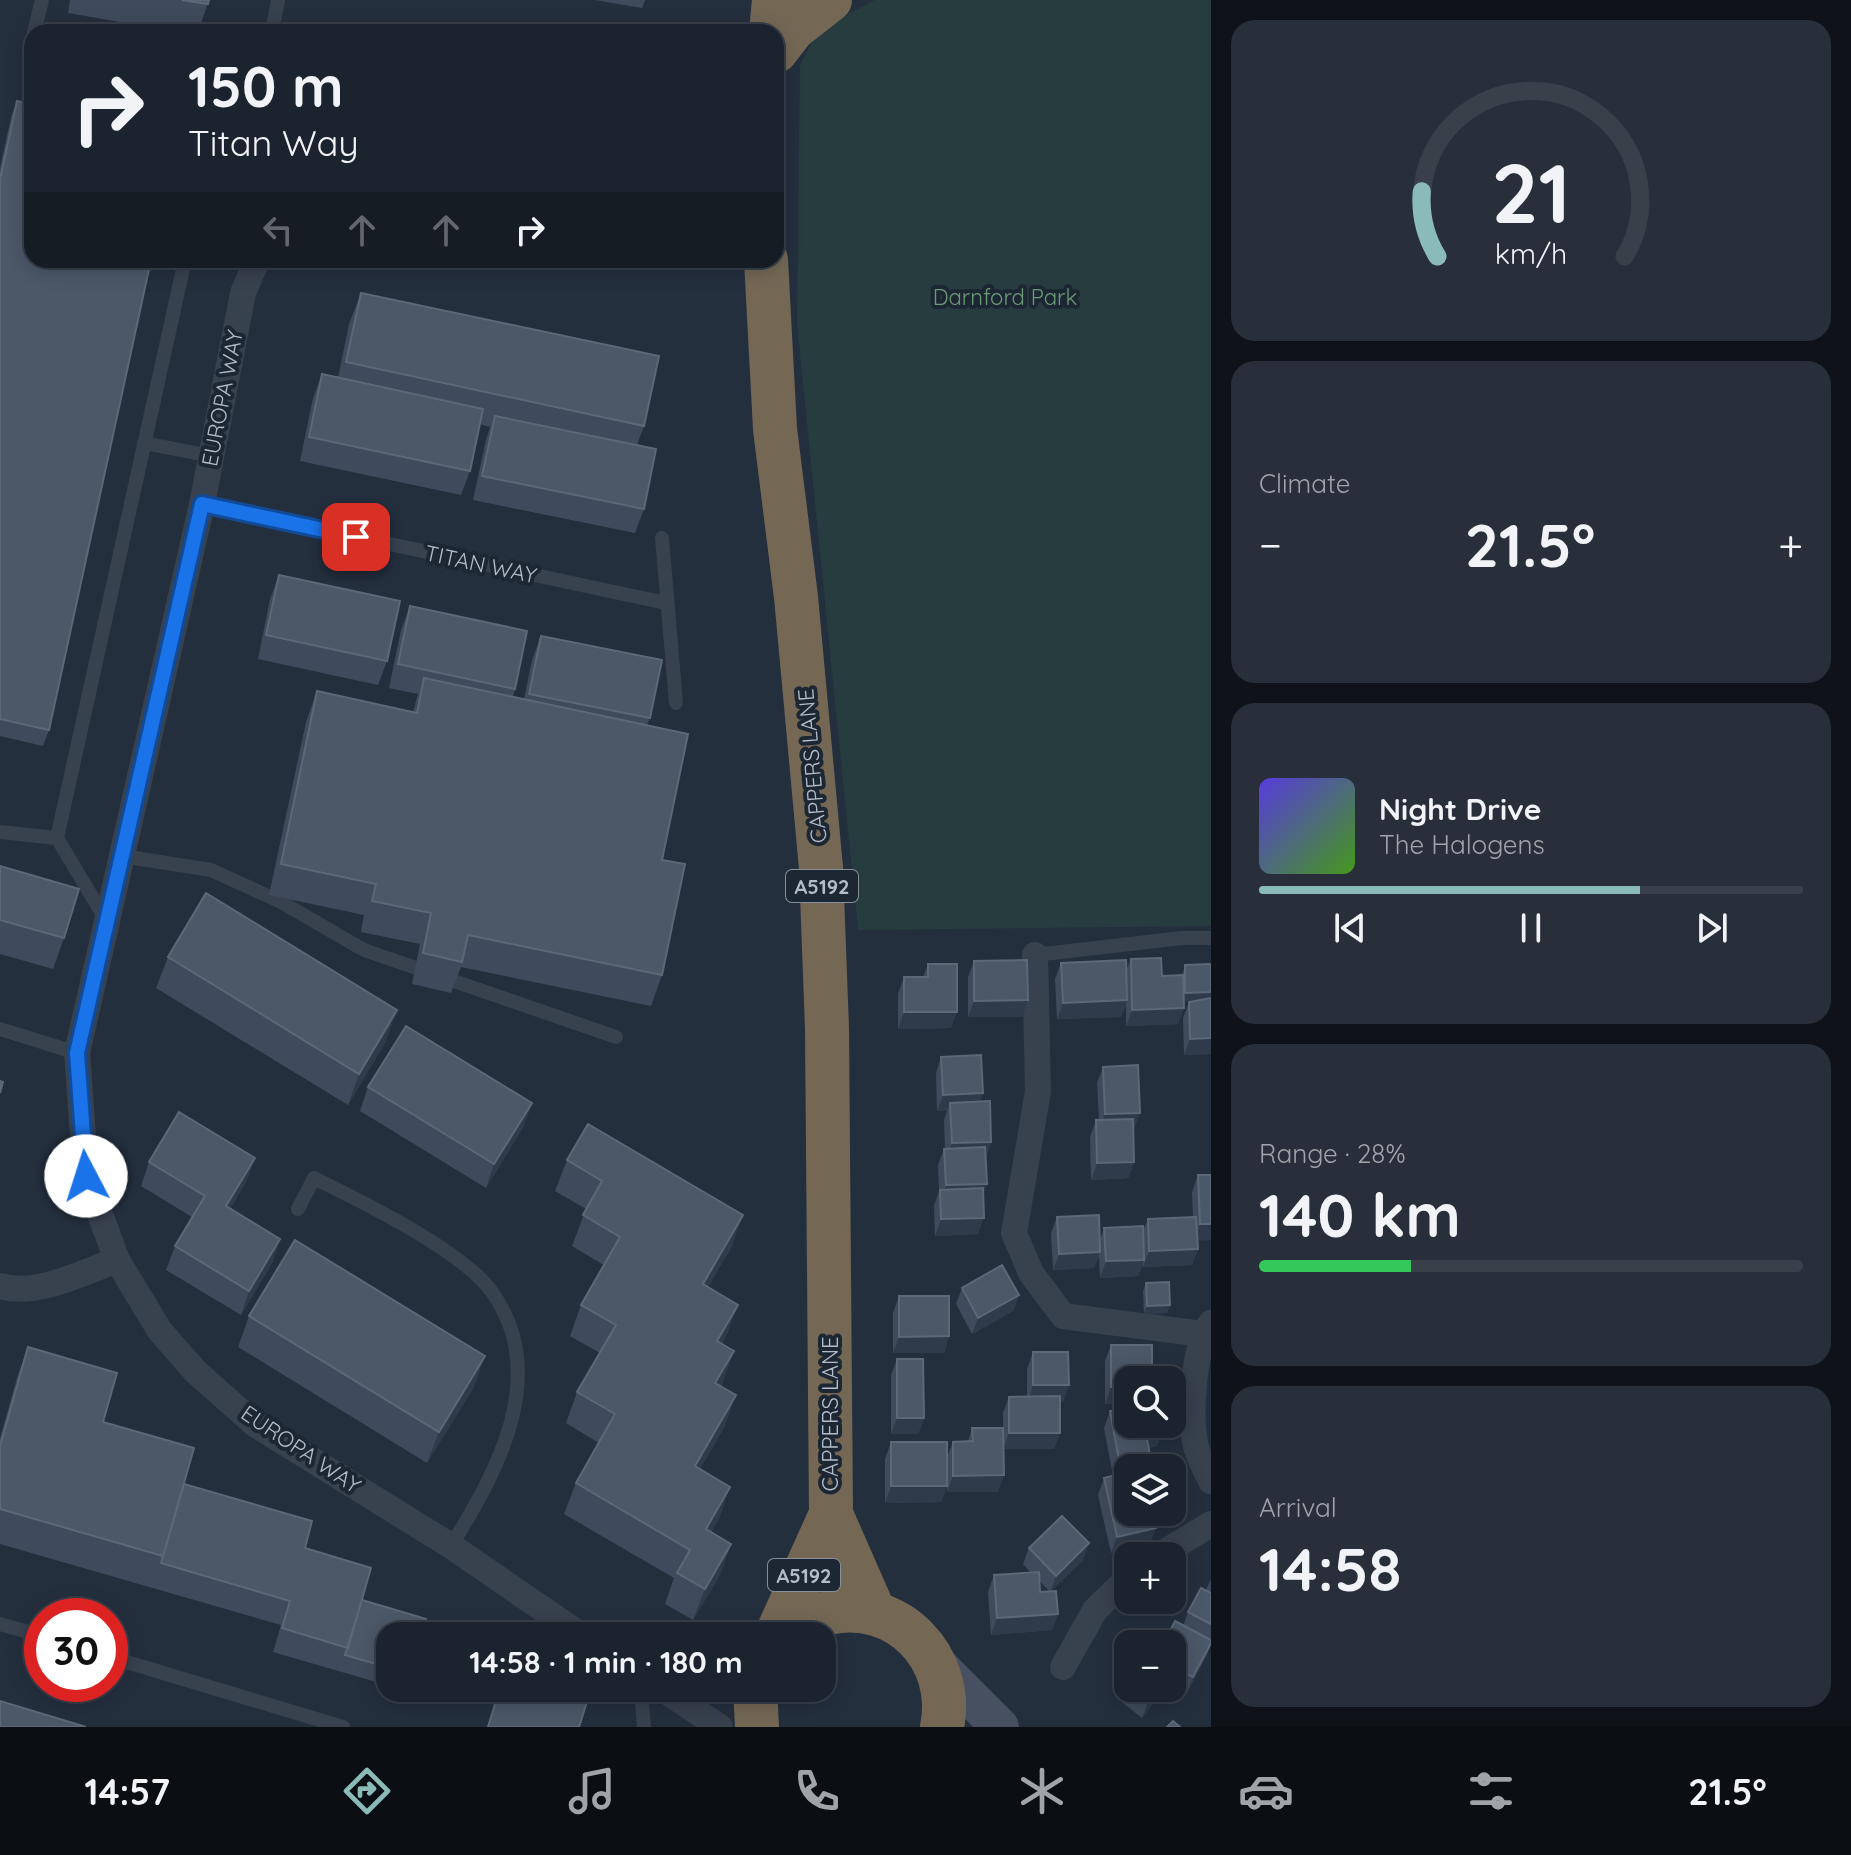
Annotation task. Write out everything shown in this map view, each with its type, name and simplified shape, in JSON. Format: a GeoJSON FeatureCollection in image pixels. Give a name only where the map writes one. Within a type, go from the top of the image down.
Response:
{"type":"FeatureCollection","features":[{"type":"Feature","properties":{"kind":"highway"},"geometry":{"type":"LineString","coordinates":[[772,24],[774,0]]}},
{"type":"Feature","properties":{"kind":"highway"},"geometry":{"type":"LineString","coordinates":[[784,41],[793,29],[830,0]]}},
{"type":"Feature","properties":{"kind":"highway","name":"CAPPERS LANE"},"geometry":{"type":"LineString","coordinates":[[766,268],[775,429],[796,597],[821,868],[827,1028],[831,1514],[874,1612]]}},
{"type":"Feature","properties":{"kind":"highway","name":"CAPPERS LANE"},"geometry":{"type":"LineString","coordinates":[[782,1622],[831,1514]]}},
{"type":"Feature","properties":{"kind":"highway"},"geometry":{"type":"LineString","coordinates":[[805,1622],[814,1616],[844,1609],[874,1612],[895,1621],[914,1635],[936,1663],[944,1687],[942,1727]]}},
{"type":"Feature","properties":{"kind":"highway"},"geometry":{"type":"LineString","coordinates":[[756,1702],[757,1727]]}},
{"type":"Feature","properties":{"kind":"street","name":"EUROPA WAY"},"geometry":{"type":"LineString","coordinates":[[254,268],[243,293],[202,504],[77,1053],[86,1176],[117,1260],[160,1331],[196,1372],[256,1425],[451,1546],[562,1622]]}},
{"type":"Feature","properties":{"kind":"street"},"geometry":{"type":"LineString","coordinates":[[1035,955],[1038,1091],[1014,1233],[1031,1273],[1063,1316],[1207,1329],[1195,1386],[1196,1446],[1211,1481]]}},
{"type":"Feature","properties":{"kind":"street"},"geometry":{"type":"LineString","coordinates":[[3,1295],[44,1285],[117,1260]]}},
{"type":"Feature","properties":{"kind":"street"},"geometry":{"type":"LineString","coordinates":[[1181,1542],[1211,1524]]}},
{"type":"Feature","properties":{"kind":"street"},"geometry":{"type":"LineString","coordinates":[[1063,1667],[1095,1610],[1114,1592]]}},
{"type":"Feature","properties":{"kind":"street"},"geometry":{"type":"LineString","coordinates":[[936,1663],[1000,1727]]}},
{"type":"Feature","properties":{"kind":"street"},"geometry":{"type":"LineString","coordinates":[[682,1702],[720,1727]]}},
{"type":"Feature","properties":{"kind":"lane"},"geometry":{"type":"LineString","coordinates":[[36,24],[42,0]]}},
{"type":"Feature","properties":{"kind":"lane"},"geometry":{"type":"LineString","coordinates":[[274,24],[278,0]]}},
{"type":"Feature","properties":{"kind":"lane"},"geometry":{"type":"LineString","coordinates":[[107,922],[57,838],[183,268]]}},
{"type":"Feature","properties":{"kind":"lane"},"geometry":{"type":"LineString","coordinates":[[144,443],[211,456]]}},
{"type":"Feature","properties":{"kind":"lane","name":"TITAN WAY"},"geometry":{"type":"LineString","coordinates":[[202,504],[666,603]]}},
{"type":"Feature","properties":{"kind":"lane"},"geometry":{"type":"LineString","coordinates":[[662,538],[676,703]]}},
{"type":"Feature","properties":{"kind":"lane"},"geometry":{"type":"LineString","coordinates":[[0,832],[57,838]]}},
{"type":"Feature","properties":{"kind":"lane"},"geometry":{"type":"LineString","coordinates":[[122,856],[211,870],[281,902],[364,950],[616,1037]]}},
{"type":"Feature","properties":{"kind":"lane"},"geometry":{"type":"LineString","coordinates":[[1035,955],[1182,938],[1211,938]]}},
{"type":"Feature","properties":{"kind":"lane"},"geometry":{"type":"LineString","coordinates":[[0,1029],[77,1053]]}},
{"type":"Feature","properties":{"kind":"lane"},"geometry":{"type":"LineString","coordinates":[[298,1209],[314,1178],[377,1209],[470,1269],[492,1291],[506,1318],[517,1351],[518,1392],[510,1431],[472,1511],[451,1546]]}},
{"type":"Feature","properties":{"kind":"lane"},"geometry":{"type":"LineString","coordinates":[[0,1624],[24,1631]]}},
{"type":"Feature","properties":{"kind":"lane"},"geometry":{"type":"LineString","coordinates":[[128,1662],[343,1727]]}},
{"type":"Feature","properties":{"kind":"lane"},"geometry":{"type":"LineString","coordinates":[[642,1702],[644,1727]]}},
{"type":"Feature","properties":{"kind":"green space","name":"Darnford Park"},"geometry":{"type":"Polygon","coordinates":[[[875,0],[1211,0],[1211,926],[858,930],[797,324],[800,65],[819,29],[875,0]]]}},
{"type":"Feature","properties":{"kind":"building"},"geometry":{"type":"Polygon","coordinates":[[[182,0],[209,0],[208,4],[182,0]]]}},
{"type":"Feature","properties":{"kind":"building"},"geometry":{"type":"Polygon","coordinates":[[[17,101],[24,102],[24,268],[149,268],[49,730],[0,719],[0,179],[17,101]]]}},
{"type":"Feature","properties":{"kind":"building"},"geometry":{"type":"Polygon","coordinates":[[[361,293],[659,356],[644,426],[346,362],[361,293]]]}},
{"type":"Feature","properties":{"kind":"building"},"geometry":{"type":"Polygon","coordinates":[[[322,374],[483,409],[470,471],[309,437],[322,374]]]}},
{"type":"Feature","properties":{"kind":"building"},"geometry":{"type":"Polygon","coordinates":[[[495,416],[656,449],[644,509],[482,476],[495,416]]]}},
{"type":"Feature","properties":{"kind":"building"},"geometry":{"type":"Polygon","coordinates":[[[279,575],[400,601],[387,661],[266,635],[279,575]]]}},
{"type":"Feature","properties":{"kind":"building"},"geometry":{"type":"Polygon","coordinates":[[[410,606],[527,631],[515,689],[398,664],[410,606]]]}},
{"type":"Feature","properties":{"kind":"building"},"geometry":{"type":"Polygon","coordinates":[[[541,636],[662,660],[650,718],[529,694],[541,636]]]}},
{"type":"Feature","properties":{"kind":"building"},"geometry":{"type":"Polygon","coordinates":[[[424,678],[688,734],[662,860],[685,864],[662,975],[468,935],[462,962],[423,953],[431,913],[372,901],[376,884],[281,864],[317,691],[417,713],[424,678]]]}},
{"type":"Feature","properties":{"kind":"building"},"geometry":{"type":"Polygon","coordinates":[[[0,866],[79,889],[64,938],[0,920],[0,866]]]}},
{"type":"Feature","properties":{"kind":"building"},"geometry":{"type":"Polygon","coordinates":[[[206,893],[397,1010],[359,1074],[168,957],[206,893]]]}},
{"type":"Feature","properties":{"kind":"building"},"geometry":{"type":"Polygon","coordinates":[[[1161,958],[1162,976],[1183,975],[1184,1008],[1132,1010],[1131,959],[1161,958]]]}},
{"type":"Feature","properties":{"kind":"building"},"geometry":{"type":"Polygon","coordinates":[[[1027,960],[1028,1000],[974,1001],[974,961],[1027,960]]]}},
{"type":"Feature","properties":{"kind":"building"},"geometry":{"type":"Polygon","coordinates":[[[1126,960],[1127,1000],[1063,1003],[1061,963],[1126,960]]]}},
{"type":"Feature","properties":{"kind":"building"},"geometry":{"type":"Polygon","coordinates":[[[928,964],[957,964],[957,1012],[904,1012],[904,977],[928,977],[928,964]]]}},
{"type":"Feature","properties":{"kind":"building"},"geometry":{"type":"Polygon","coordinates":[[[1211,964],[1211,992],[1185,993],[1185,965],[1211,964]]]}},
{"type":"Feature","properties":{"kind":"building"},"geometry":{"type":"Polygon","coordinates":[[[1211,998],[1211,1038],[1190,1039],[1189,1002],[1211,998]]]}},
{"type":"Feature","properties":{"kind":"building"},"geometry":{"type":"Polygon","coordinates":[[[406,1026],[532,1103],[494,1164],[368,1087],[406,1026]]]}},
{"type":"Feature","properties":{"kind":"building"},"geometry":{"type":"Polygon","coordinates":[[[981,1055],[983,1093],[943,1095],[941,1057],[981,1055]]]}},
{"type":"Feature","properties":{"kind":"building"},"geometry":{"type":"Polygon","coordinates":[[[1138,1065],[1140,1113],[1105,1114],[1103,1067],[1138,1065]]]}},
{"type":"Feature","properties":{"kind":"building"},"geometry":{"type":"Polygon","coordinates":[[[990,1101],[991,1142],[952,1143],[950,1103],[990,1101]]]}},
{"type":"Feature","properties":{"kind":"building"},"geometry":{"type":"Polygon","coordinates":[[[179,1112],[255,1158],[226,1206],[280,1239],[249,1291],[175,1246],[205,1196],[149,1162],[179,1112]]]}},
{"type":"Feature","properties":{"kind":"building"},"geometry":{"type":"Polygon","coordinates":[[[1133,1119],[1134,1162],[1097,1163],[1096,1120],[1133,1119]]]}},
{"type":"Feature","properties":{"kind":"building"},"geometry":{"type":"Polygon","coordinates":[[[588,1124],[743,1215],[703,1284],[738,1305],[717,1341],[734,1351],[715,1383],[736,1395],[695,1466],[730,1487],[706,1529],[731,1544],[705,1589],[677,1573],[690,1550],[576,1483],[615,1414],[577,1392],[616,1325],[581,1305],[620,1237],[583,1215],[602,1181],[567,1160],[588,1124]]]}},
{"type":"Feature","properties":{"kind":"building"},"geometry":{"type":"Polygon","coordinates":[[[985,1147],[987,1184],[946,1185],[944,1149],[985,1147]]]}},
{"type":"Feature","properties":{"kind":"building"},"geometry":{"type":"Polygon","coordinates":[[[1198,1175],[1211,1175],[1211,1224],[1200,1224],[1198,1175]]]}},
{"type":"Feature","properties":{"kind":"building"},"geometry":{"type":"Polygon","coordinates":[[[983,1188],[984,1218],[941,1219],[940,1190],[983,1188]]]}},
{"type":"Feature","properties":{"kind":"building"},"geometry":{"type":"Polygon","coordinates":[[[1099,1215],[1100,1252],[1059,1254],[1057,1217],[1099,1215]]]}},
{"type":"Feature","properties":{"kind":"building"},"geometry":{"type":"Polygon","coordinates":[[[1196,1217],[1198,1249],[1149,1251],[1148,1219],[1196,1217]]]}},
{"type":"Feature","properties":{"kind":"building"},"geometry":{"type":"Polygon","coordinates":[[[1143,1226],[1144,1260],[1106,1261],[1104,1228],[1143,1226]]]}},
{"type":"Feature","properties":{"kind":"building"},"geometry":{"type":"Polygon","coordinates":[[[295,1240],[485,1356],[439,1432],[249,1316],[295,1240]]]}},
{"type":"Feature","properties":{"kind":"building"},"geometry":{"type":"Polygon","coordinates":[[[1002,1265],[1019,1295],[978,1318],[962,1288],[1002,1265]]]}},
{"type":"Feature","properties":{"kind":"building"},"geometry":{"type":"Polygon","coordinates":[[[1169,1282],[1170,1305],[1147,1306],[1146,1283],[1169,1282]]]}},
{"type":"Feature","properties":{"kind":"building"},"geometry":{"type":"Polygon","coordinates":[[[899,1296],[949,1296],[949,1336],[899,1337],[899,1296]]]}},
{"type":"Feature","properties":{"kind":"building"},"geometry":{"type":"Polygon","coordinates":[[[1111,1345],[1152,1345],[1152,1366],[1114,1366],[1114,1387],[1111,1387],[1111,1345]]]}},
{"type":"Feature","properties":{"kind":"building"},"geometry":{"type":"Polygon","coordinates":[[[28,1347],[117,1373],[103,1422],[194,1448],[163,1556],[0,1509],[0,1446],[28,1347]]]}},
{"type":"Feature","properties":{"kind":"building"},"geometry":{"type":"Polygon","coordinates":[[[1033,1352],[1068,1352],[1069,1385],[1033,1385],[1033,1352]]]}},
{"type":"Feature","properties":{"kind":"building"},"geometry":{"type":"Polygon","coordinates":[[[897,1359],[923,1359],[924,1418],[897,1418],[897,1359]]]}},
{"type":"Feature","properties":{"kind":"building"},"geometry":{"type":"Polygon","coordinates":[[[1060,1396],[1060,1433],[1009,1433],[1009,1397],[1060,1396]]]}},
{"type":"Feature","properties":{"kind":"building"},"geometry":{"type":"Polygon","coordinates":[[[1114,1410],[1114,1433],[1110,1411],[1114,1410]]]}},
{"type":"Feature","properties":{"kind":"building"},"geometry":{"type":"Polygon","coordinates":[[[972,1428],[1003,1428],[1004,1475],[953,1476],[953,1442],[973,1441],[972,1428]]]}},
{"type":"Feature","properties":{"kind":"building"},"geometry":{"type":"Polygon","coordinates":[[[1115,1438],[1147,1438],[1150,1454],[1118,1454],[1115,1438]]]}},
{"type":"Feature","properties":{"kind":"building"},"geometry":{"type":"Polygon","coordinates":[[[891,1442],[947,1442],[947,1486],[891,1486],[891,1442]]]}},
{"type":"Feature","properties":{"kind":"building"},"geometry":{"type":"Polygon","coordinates":[[[1114,1476],[1114,1523],[1104,1478],[1114,1476]]]}},
{"type":"Feature","properties":{"kind":"building"},"geometry":{"type":"Polygon","coordinates":[[[184,1484],[312,1521],[305,1548],[371,1568],[348,1648],[282,1628],[290,1601],[161,1563],[184,1484]]]}},
{"type":"Feature","properties":{"kind":"building"},"geometry":{"type":"Polygon","coordinates":[[[1062,1516],[1089,1543],[1056,1576],[1029,1548],[1062,1516]]]}},
{"type":"Feature","properties":{"kind":"building"},"geometry":{"type":"Polygon","coordinates":[[[1115,1526],[1156,1526],[1156,1528],[1117,1537],[1115,1526]]]}},
{"type":"Feature","properties":{"kind":"building"},"geometry":{"type":"Polygon","coordinates":[[[1039,1572],[1040,1592],[1056,1591],[1058,1614],[997,1618],[994,1575],[1039,1572]]]}},
{"type":"Feature","properties":{"kind":"building"},"geometry":{"type":"Polygon","coordinates":[[[1201,1588],[1211,1593],[1211,1624],[1188,1612],[1201,1588]]]}},
{"type":"Feature","properties":{"kind":"building"},"geometry":{"type":"Polygon","coordinates":[[[362,1600],[426,1619],[425,1622],[376,1622],[376,1664],[345,1655],[362,1600]]]}},
{"type":"Feature","properties":{"kind":"building"},"geometry":{"type":"Polygon","coordinates":[[[1175,1621],[1211,1640],[1193,1677],[1186,1673],[1186,1630],[1170,1630],[1175,1621]]]}},
{"type":"Feature","properties":{"kind":"building"},"geometry":{"type":"Polygon","coordinates":[[[0,1701],[86,1727],[0,1727],[0,1701]]]}},
{"type":"Feature","properties":{"kind":"building"},"geometry":{"type":"Polygon","coordinates":[[[496,1702],[587,1702],[579,1727],[488,1727],[496,1702]]]}},
{"type":"Feature","properties":{"kind":"route"},"geometry":{"type":"LineString","coordinates":[[86,1176],[77,1053],[202,504],[356,537]]}}]}
